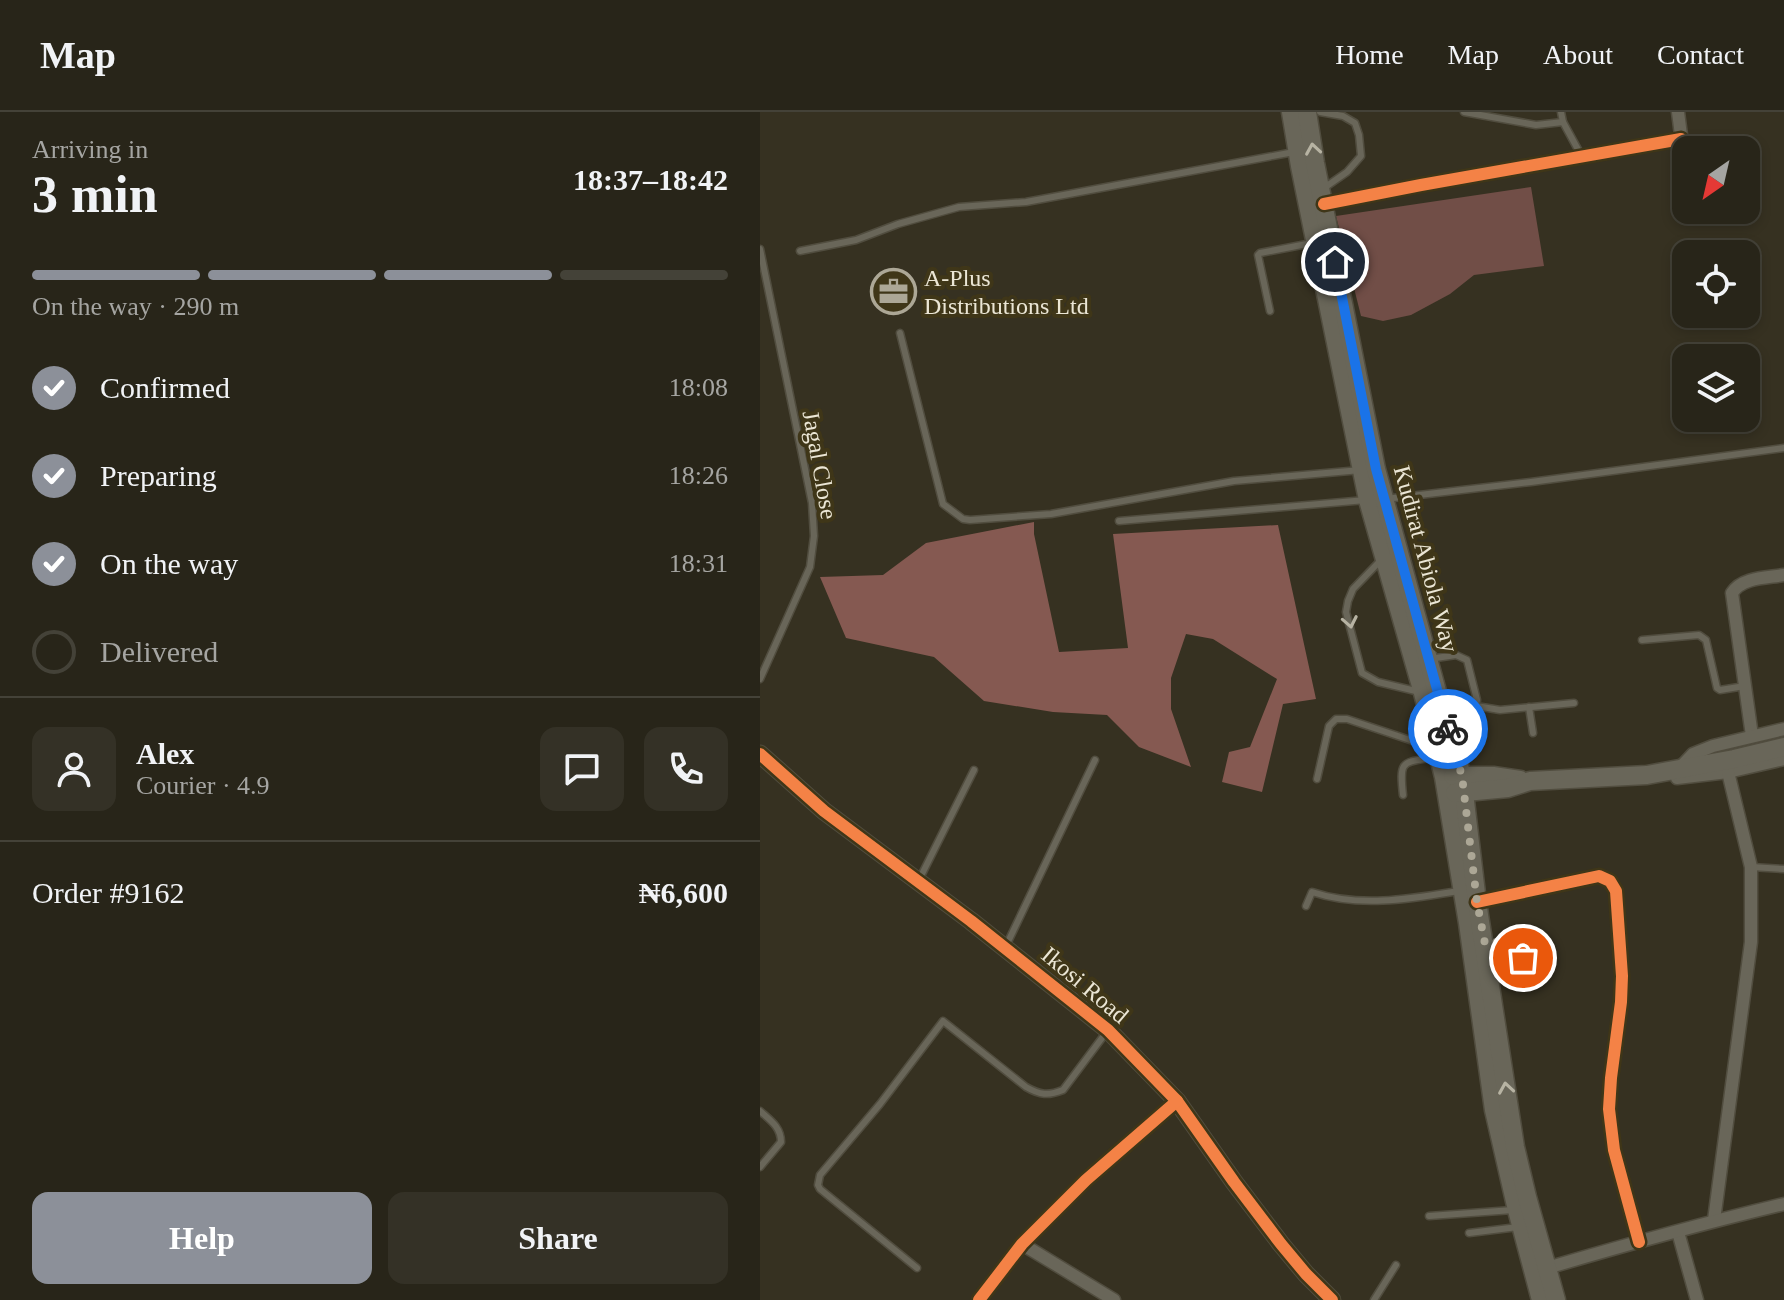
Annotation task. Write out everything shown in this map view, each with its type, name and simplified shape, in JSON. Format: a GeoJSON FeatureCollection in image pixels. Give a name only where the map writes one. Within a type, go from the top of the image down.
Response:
{"type":"FeatureCollection","features":[{"type":"Feature","properties":{"kind":"main road","name":"Kudirat Abiola Way"},"geometry":{"type":"LineString","coordinates":[[1291,112],[1316,242],[1376,500],[1446,720],[1470,896],[1491,1096],[1541,1300]]}},
{"type":"Feature","properties":{"kind":"main road","name":"Kudirat Abiola Way"},"geometry":{"type":"LineString","coordinates":[[1307,112],[1369,470]]}},
{"type":"Feature","properties":{"kind":"main road","name":"Kudirat Abiola Way"},"geometry":{"type":"LineString","coordinates":[[1376,500],[1383,557],[1437,749],[1454,785]]}},
{"type":"Feature","properties":{"kind":"main road"},"geometry":{"type":"LineString","coordinates":[[1454,785],[1508,788],[1530,781],[1647,775],[1731,765],[1784,747]]}},
{"type":"Feature","properties":{"kind":"main road","name":"Kudirat Abiola Way"},"geometry":{"type":"LineString","coordinates":[[1470,896],[1485,944],[1515,1147],[1556,1300]]}},
{"type":"Feature","properties":{"kind":"street"},"geometry":{"type":"LineString","coordinates":[[1678,112],[1681,136]]}},
{"type":"Feature","properties":{"kind":"street"},"geometry":{"type":"LineString","coordinates":[[1322,197],[1421,185],[1672,141]]}},
{"type":"Feature","properties":{"kind":"street"},"geometry":{"type":"LineString","coordinates":[[1752,736],[1732,593],[1736,586],[1744,582],[1784,575]]}},
{"type":"Feature","properties":{"kind":"street"},"geometry":{"type":"LineString","coordinates":[[1678,770],[1693,754],[1784,729]]}},
{"type":"Feature","properties":{"kind":"street","name":"Ikosi Road"},"geometry":{"type":"LineString","coordinates":[[760,754],[824,811],[1108,1030],[1177,1101],[1281,1244],[1330,1299]]}},
{"type":"Feature","properties":{"kind":"street"},"geometry":{"type":"LineString","coordinates":[[1647,775],[1673,778],[1731,765],[1784,759]]}},
{"type":"Feature","properties":{"kind":"street"},"geometry":{"type":"LineString","coordinates":[[1714,1220],[1751,942],[1751,867],[1731,765]]}},
{"type":"Feature","properties":{"kind":"street"},"geometry":{"type":"LineString","coordinates":[[1470,896],[1599,876],[1610,881],[1616,891],[1621,1002],[1609,1109],[1614,1150],[1639,1242]]}},
{"type":"Feature","properties":{"kind":"street"},"geometry":{"type":"LineString","coordinates":[[979,1300],[1022,1244],[1086,1180],[1177,1101]]}},
{"type":"Feature","properties":{"kind":"street"},"geometry":{"type":"LineString","coordinates":[[1547,1268],[1714,1220],[1784,1204]]}},
{"type":"Feature","properties":{"kind":"street"},"geometry":{"type":"LineString","coordinates":[[1678,1232],[1697,1300]]}},
{"type":"Feature","properties":{"kind":"street"},"geometry":{"type":"LineString","coordinates":[[1022,1244],[1114,1300]]}},
{"type":"Feature","properties":{"kind":"lane"},"geometry":{"type":"LineString","coordinates":[[1320,112],[1343,116],[1355,123],[1361,156],[1322,197]]}},
{"type":"Feature","properties":{"kind":"lane"},"geometry":{"type":"LineString","coordinates":[[1464,112],[1536,125],[1563,122]]}},
{"type":"Feature","properties":{"kind":"lane"},"geometry":{"type":"LineString","coordinates":[[1561,112],[1563,122],[1582,157]]}},
{"type":"Feature","properties":{"kind":"lane"},"geometry":{"type":"LineString","coordinates":[[800,251],[856,240],[898,224],[959,207],[1026,202],[1297,151]]}},
{"type":"Feature","properties":{"kind":"lane"},"geometry":{"type":"LineString","coordinates":[[1270,311],[1258,255],[1316,242]]}},
{"type":"Feature","properties":{"kind":"lane","name":"Jagal Close"},"geometry":{"type":"LineString","coordinates":[[760,249],[812,503],[814,536],[810,567],[760,679]]}},
{"type":"Feature","properties":{"kind":"lane"},"geometry":{"type":"LineString","coordinates":[[900,333],[943,504],[963,519],[1051,514],[1234,481],[1369,470]]}},
{"type":"Feature","properties":{"kind":"lane"},"geometry":{"type":"LineString","coordinates":[[1119,521],[1376,500],[1784,448]]}},
{"type":"Feature","properties":{"kind":"lane"},"geometry":{"type":"LineString","coordinates":[[1383,557],[1353,589],[1346,612],[1362,673],[1378,682],[1423,693]]}},
{"type":"Feature","properties":{"kind":"lane"},"geometry":{"type":"LineString","coordinates":[[1642,640],[1703,636],[1717,688],[1745,686]]}},
{"type":"Feature","properties":{"kind":"lane"},"geometry":{"type":"LineString","coordinates":[[1428,659],[1456,655],[1467,660],[1476,706]]}},
{"type":"Feature","properties":{"kind":"lane"},"geometry":{"type":"LineString","coordinates":[[1446,720],[1476,706],[1500,710],[1574,703]]}},
{"type":"Feature","properties":{"kind":"lane"},"geometry":{"type":"LineString","coordinates":[[1529,707],[1533,733]]}},
{"type":"Feature","properties":{"kind":"lane"},"geometry":{"type":"LineString","coordinates":[[1317,779],[1329,726],[1336,719],[1347,719],[1437,749]]}},
{"type":"Feature","properties":{"kind":"lane"},"geometry":{"type":"LineString","coordinates":[[1403,795],[1400,771],[1403,765],[1437,749]]}},
{"type":"Feature","properties":{"kind":"lane"},"geometry":{"type":"LineString","coordinates":[[1005,948],[1095,760]]}},
{"type":"Feature","properties":{"kind":"lane"},"geometry":{"type":"LineString","coordinates":[[919,882],[974,770]]}},
{"type":"Feature","properties":{"kind":"lane"},"geometry":{"type":"LineString","coordinates":[[1751,867],[1784,869]]}},
{"type":"Feature","properties":{"kind":"lane"},"geometry":{"type":"LineString","coordinates":[[1306,906],[1312,892],[1339,899],[1379,902],[1470,896]]}},
{"type":"Feature","properties":{"kind":"lane"},"geometry":{"type":"LineString","coordinates":[[1485,944],[1511,940],[1517,943],[1523,958],[1544,956]]}},
{"type":"Feature","properties":{"kind":"lane"},"geometry":{"type":"LineString","coordinates":[[917,1268],[820,1189],[818,1181],[943,1021],[1039,1094],[1063,1090],[1108,1030]]}},
{"type":"Feature","properties":{"kind":"lane"},"geometry":{"type":"LineString","coordinates":[[760,1111],[777,1126],[782,1138],[760,1167]]}},
{"type":"Feature","properties":{"kind":"lane"},"geometry":{"type":"LineString","coordinates":[[1429,1216],[1519,1218]]}},
{"type":"Feature","properties":{"kind":"lane"},"geometry":{"type":"LineString","coordinates":[[1469,1233],[1519,1218]]}},
{"type":"Feature","properties":{"kind":"lane"},"geometry":{"type":"LineString","coordinates":[[1374,1300],[1396,1265]]}},
{"type":"Feature","properties":{"kind":"shaded area"},"geometry":{"type":"Polygon","coordinates":[[[1531,187],[1544,266],[1474,275],[1450,294],[1411,315],[1383,321],[1361,316],[1336,216],[1531,187]]]}},
{"type":"Feature","properties":{"kind":"shaded area"},"geometry":{"type":"Polygon","coordinates":[[[1034,522],[1059,652],[1128,648],[1113,534],[1278,525],[1316,699],[1283,704],[1262,792],[1222,782],[1229,752],[1250,747],[1277,679],[1213,639],[1186,634],[1171,678],[1171,709],[1191,767],[1139,747],[1107,715],[1053,712],[984,701],[934,657],[846,638],[820,577],[883,575],[926,543],[1034,522]]]}},
{"type":"Feature","properties":{"kind":"cycle path"},"geometry":{"type":"LineString","coordinates":[[1324,204],[1672,141]]}},
{"type":"Feature","properties":{"kind":"cycle path"},"geometry":{"type":"LineString","coordinates":[[760,754],[824,811],[971,921],[1108,1030],[1177,1101],[1281,1244],[1332,1300]]}},
{"type":"Feature","properties":{"kind":"cycle path"},"geometry":{"type":"LineString","coordinates":[[1477,902],[1599,876],[1610,881],[1616,891],[1622,976],[1609,1109],[1614,1150],[1639,1242]]}},
{"type":"Feature","properties":{"kind":"cycle path"},"geometry":{"type":"LineString","coordinates":[[979,1300],[1022,1244],[1086,1180],[1177,1101]]}},
{"type":"Feature","properties":{"kind":"way so far"},"geometry":{"type":"LineString","coordinates":[[1448,729],[1462,776],[1485,944],[1514,941],[1523,958]]}},
{"type":"Feature","properties":{"kind":"place","name":"A-Plus Distributions Ltd"},"geometry":{"type":"Point","coordinates":[893,292]}},
{"type":"Feature","properties":{"kind":"route"},"geometry":{"type":"LineString","coordinates":[[1335,262],[1376,469],[1448,729]]}}]}
